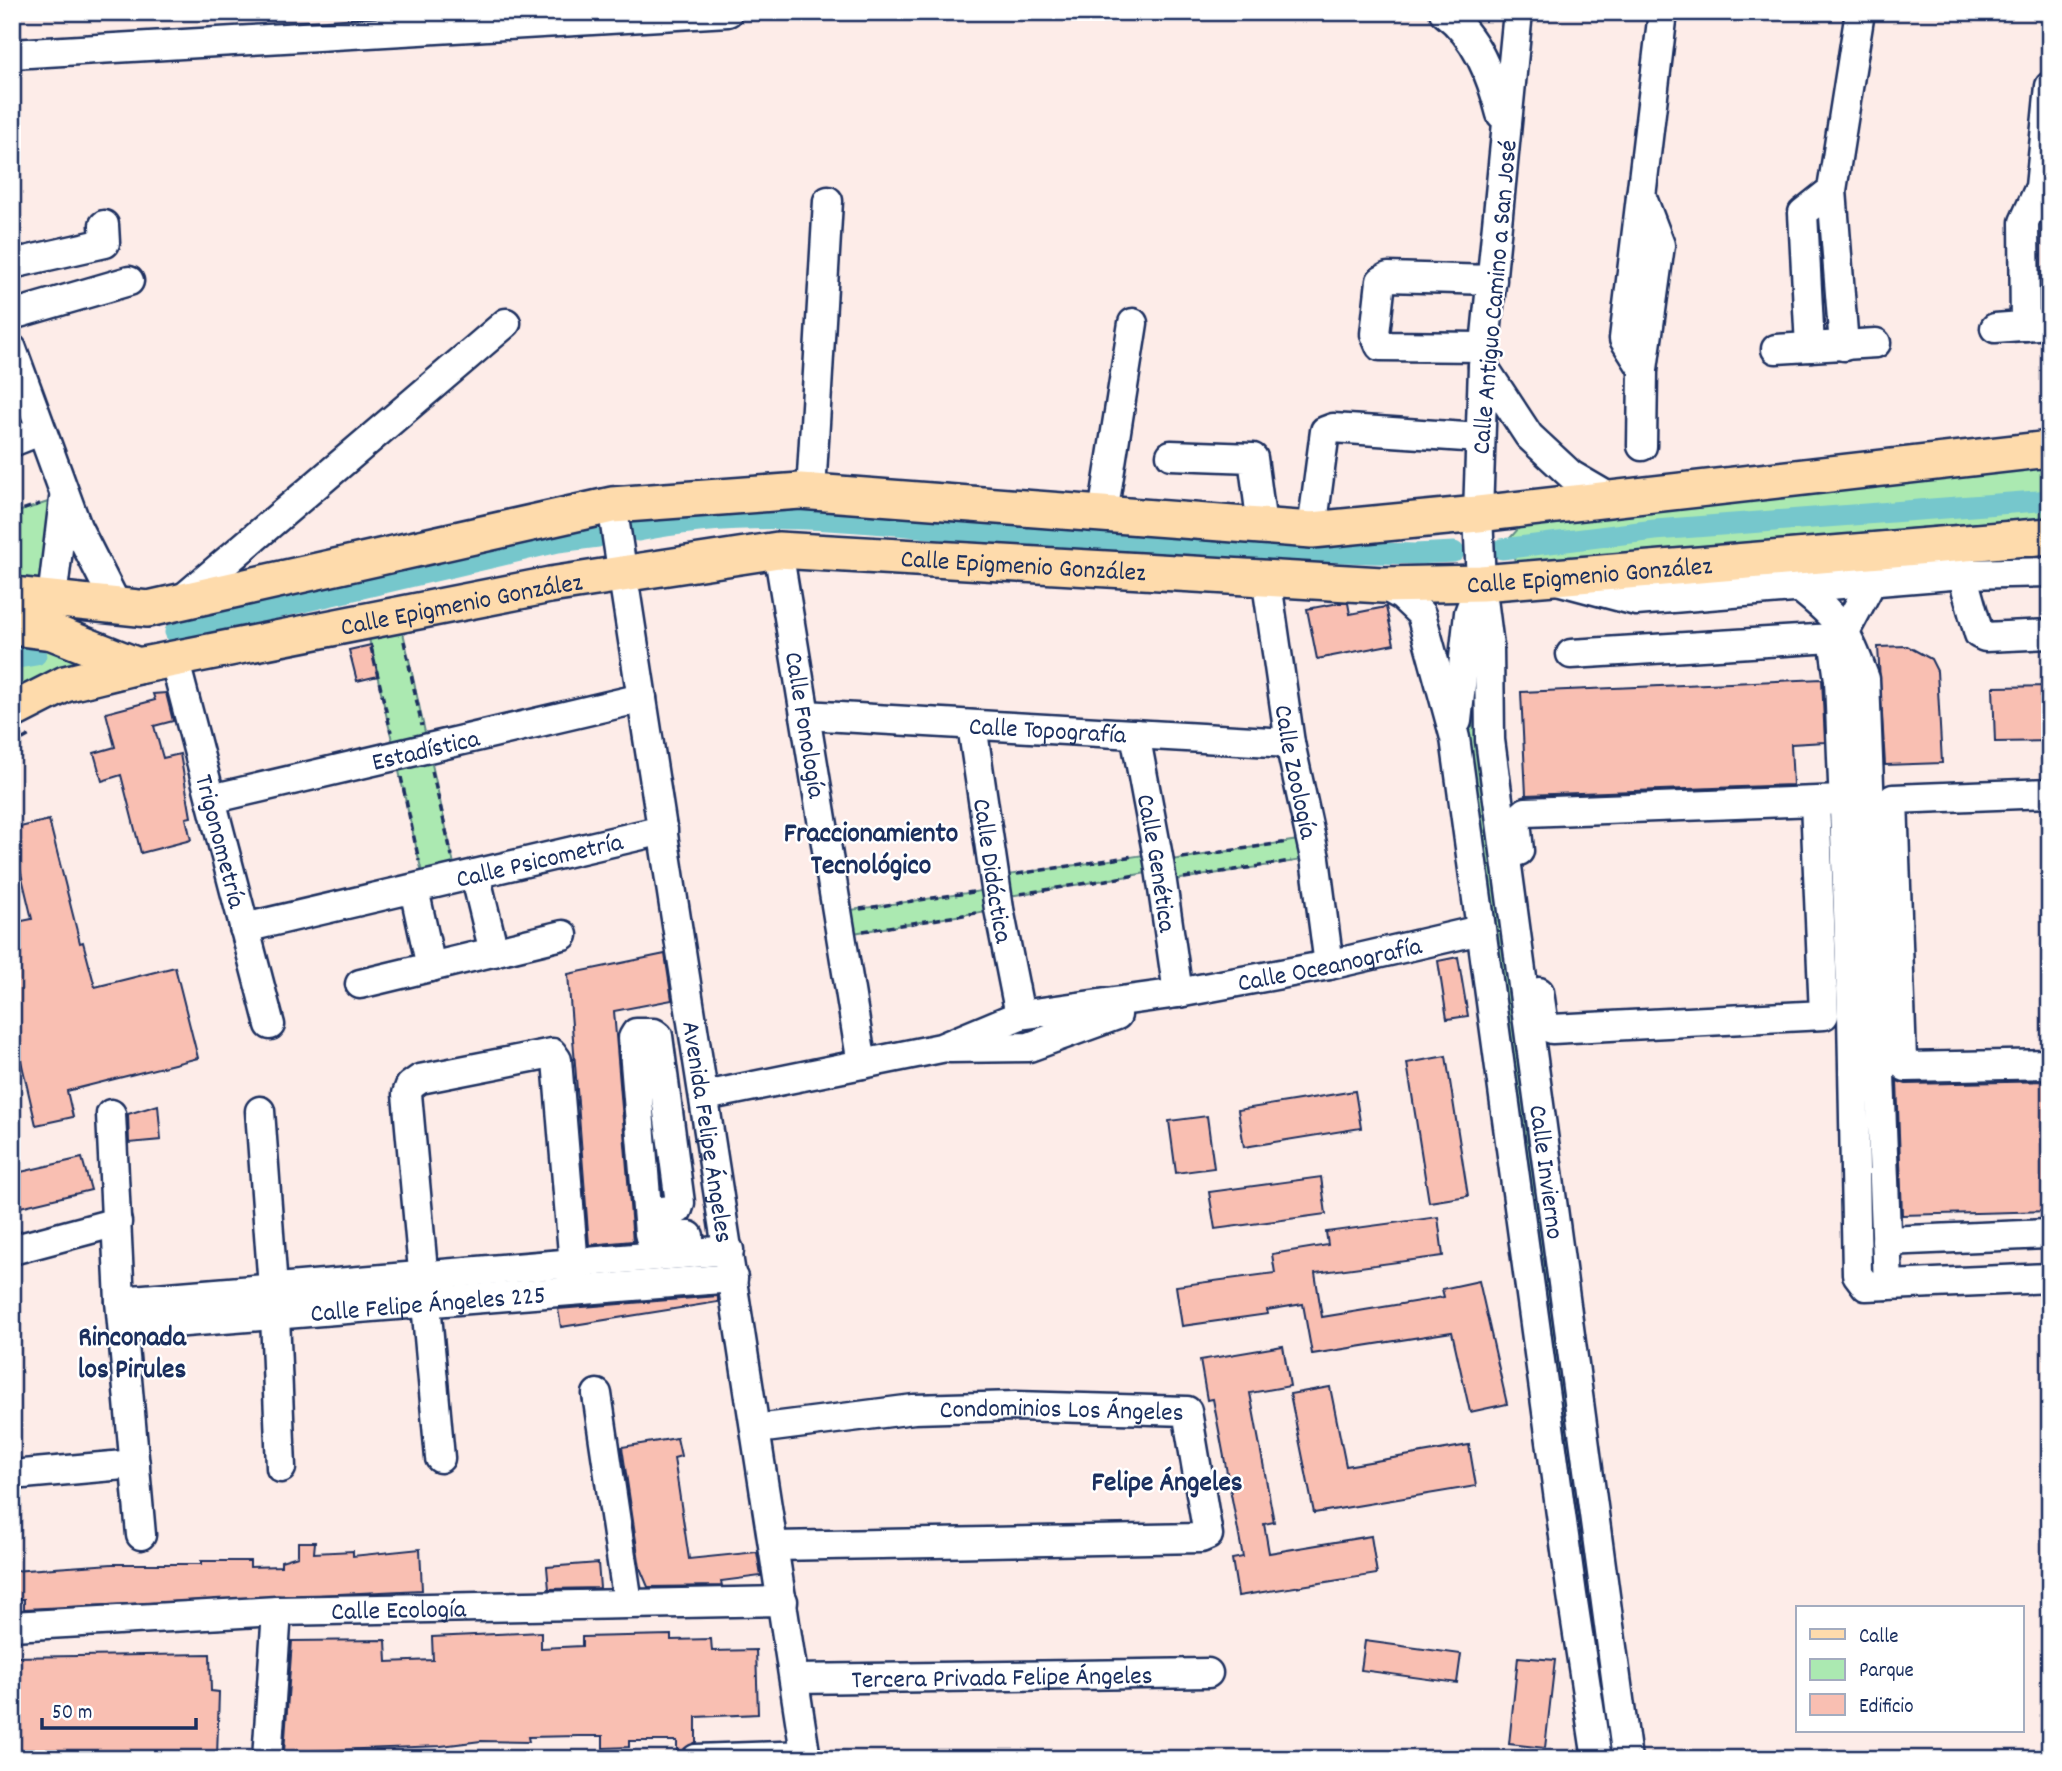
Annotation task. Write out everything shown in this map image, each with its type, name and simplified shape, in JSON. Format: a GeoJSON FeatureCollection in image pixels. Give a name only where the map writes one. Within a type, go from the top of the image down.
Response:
{"type":"FeatureCollection","features":[{"type":"Feature","properties":{"kind":"main road","name":"Calle Epigmenio González"},"geometry":{"type":"LineString","coordinates":[[12,595],[148,608],[612,505],[811,492],[1312,530],[1478,519],[1612,499],[2050,449]]}},
{"type":"Feature","properties":{"kind":"main road","name":"Calle Epigmenio González"},"geometry":{"type":"LineString","coordinates":[[12,711],[65,684],[138,666],[623,572],[778,550],[1382,584],[1841,561],[1958,558],[2050,536]]}},
{"type":"Feature","properties":{"kind":"main road"},"geometry":{"type":"LineString","coordinates":[[12,627],[52,632],[138,666]]}},
{"type":"Feature","properties":{"kind":"street"},"geometry":{"type":"LineString","coordinates":[[12,54],[728,12]]}},
{"type":"Feature","properties":{"kind":"street"},"geometry":{"type":"LineString","coordinates":[[1444,12],[1465,28],[1493,80],[1506,134]]}},
{"type":"Feature","properties":{"kind":"street","name":"Calle Antiguo Camino a San José"},"geometry":{"type":"LineString","coordinates":[[1481,579],[1478,519],[1484,357],[1518,12]]}},
{"type":"Feature","properties":{"kind":"street"},"geometry":{"type":"LineString","coordinates":[[1642,446],[1643,369],[1627,349],[1624,338],[1663,12]]}},
{"type":"Feature","properties":{"kind":"street"},"geometry":{"type":"LineString","coordinates":[[1844,346],[1832,190],[1860,12]]}},
{"type":"Feature","properties":{"kind":"street"},"geometry":{"type":"LineString","coordinates":[[1995,328],[2038,325],[2024,222],[2045,198],[2050,86]]}},
{"type":"Feature","properties":{"kind":"street"},"geometry":{"type":"LineString","coordinates":[[1810,347],[1803,214],[1832,190]]}},
{"type":"Feature","properties":{"kind":"street"},"geometry":{"type":"LineString","coordinates":[[811,492],[828,201]]}},
{"type":"Feature","properties":{"kind":"street"},"geometry":{"type":"LineString","coordinates":[[12,264],[105,243],[104,225]]}},
{"type":"Feature","properties":{"kind":"street"},"geometry":{"type":"LineString","coordinates":[[1492,280],[1388,278],[1381,281],[1375,334],[1380,346],[1484,357],[1529,436],[1571,475],[1612,499]]}},
{"type":"Feature","properties":{"kind":"street"},"geometry":{"type":"LineString","coordinates":[[12,315],[129,281]]}},
{"type":"Feature","properties":{"kind":"street"},"geometry":{"type":"LineString","coordinates":[[179,602],[506,323]]}},
{"type":"Feature","properties":{"kind":"street"},"geometry":{"type":"LineString","coordinates":[[1103,514],[1133,323]]}},
{"type":"Feature","properties":{"kind":"street"},"geometry":{"type":"LineString","coordinates":[[1776,349],[1876,343]]}},
{"type":"Feature","properties":{"kind":"street"},"geometry":{"type":"LineString","coordinates":[[12,349],[64,496],[117,606]]}},
{"type":"Feature","properties":{"kind":"street"},"geometry":{"type":"LineString","coordinates":[[1312,530],[1325,430],[1333,428],[1480,438]]}},
{"type":"Feature","properties":{"kind":"street"},"geometry":{"type":"LineString","coordinates":[[12,442],[40,431]]}},
{"type":"Feature","properties":{"kind":"street"},"geometry":{"type":"LineString","coordinates":[[1171,455],[1253,458],[1262,526]]}},
{"type":"Feature","properties":{"kind":"street"},"geometry":{"type":"LineString","coordinates":[[52,599],[64,496]]}},
{"type":"Feature","properties":{"kind":"street","name":"Avenida Felipe Ángeles"},"geometry":{"type":"LineString","coordinates":[[612,505],[806,1757]]}},
{"type":"Feature","properties":{"kind":"street","name":"Calle Fonología"},"geometry":{"type":"LineString","coordinates":[[778,550],[862,1064]]}},
{"type":"Feature","properties":{"kind":"street"},"geometry":{"type":"LineString","coordinates":[[1958,558],[1979,634],[2050,634]]}},
{"type":"Feature","properties":{"kind":"street"},"geometry":{"type":"LineString","coordinates":[[1548,577],[1636,601],[1871,583],[1958,558],[2050,572]]}},
{"type":"Feature","properties":{"kind":"street","name":"Calle Zoología"},"geometry":{"type":"LineString","coordinates":[[1266,576],[1290,743],[1313,848],[1329,965]]}},
{"type":"Feature","properties":{"kind":"street"},"geometry":{"type":"LineString","coordinates":[[1455,738],[1469,613],[1481,579]]}},
{"type":"Feature","properties":{"kind":"street","name":"Calle Invierno"},"geometry":{"type":"LineString","coordinates":[[1481,579],[1489,646],[1490,740],[1627,1759]]}},
{"type":"Feature","properties":{"kind":"street"},"geometry":{"type":"LineString","coordinates":[[1840,634],[1871,583]]}},
{"type":"Feature","properties":{"kind":"street"},"geometry":{"type":"LineString","coordinates":[[1382,584],[1421,614],[1455,738]]}},
{"type":"Feature","properties":{"kind":"street"},"geometry":{"type":"LineString","coordinates":[[1800,588],[1825,608],[1840,634],[1852,679],[1868,800],[1888,1286]]}},
{"type":"Feature","properties":{"kind":"street"},"geometry":{"type":"LineString","coordinates":[[1797,639],[1811,629],[1810,608],[1800,588]]}},
{"type":"Feature","properties":{"kind":"street"},"geometry":{"type":"LineString","coordinates":[[1571,654],[1840,634]]}},
{"type":"Feature","properties":{"kind":"street","name":"Trigonometría"},"geometry":{"type":"LineString","coordinates":[[174,659],[270,1025]]}},
{"type":"Feature","properties":{"kind":"street","name":"Estadística"},"geometry":{"type":"LineString","coordinates":[[211,799],[642,698]]}},
{"type":"Feature","properties":{"kind":"street","name":"Calle Topografía"},"geometry":{"type":"LineString","coordinates":[[805,715],[1290,743]]}},
{"type":"Feature","properties":{"kind":"street","name":"Calle Didáctica"},"geometry":{"type":"LineString","coordinates":[[972,724],[996,893],[1020,1015]]}},
{"type":"Feature","properties":{"kind":"street","name":"Calle Genética"},"geometry":{"type":"LineString","coordinates":[[1135,734],[1178,993]]}},
{"type":"Feature","properties":{"kind":"street","name":"Calle Invierno"},"geometry":{"type":"LineString","coordinates":[[1455,738],[1463,799],[1469,932],[1597,1759]]}},
{"type":"Feature","properties":{"kind":"street"},"geometry":{"type":"LineString","coordinates":[[1877,1014],[1552,1029],[1544,1026],[1516,821],[1526,812],[2050,793]]}},
{"type":"Feature","properties":{"kind":"street"},"geometry":{"type":"LineString","coordinates":[[1868,800],[1877,1014],[1857,1274],[1866,1286],[2050,1278]]}},
{"type":"Feature","properties":{"kind":"street"},"geometry":{"type":"LineString","coordinates":[[1815,802],[1824,1015]]}},
{"type":"Feature","properties":{"kind":"street","name":"Calle Psicometría"},"geometry":{"type":"LineString","coordinates":[[244,928],[663,830]]}},
{"type":"Feature","properties":{"kind":"street"},"geometry":{"type":"LineString","coordinates":[[466,876],[494,952]]}},
{"type":"Feature","properties":{"kind":"street"},"geometry":{"type":"LineString","coordinates":[[419,888],[431,967]]}},
{"type":"Feature","properties":{"kind":"street"},"geometry":{"type":"LineString","coordinates":[[1820,908],[1873,906]]}},
{"type":"Feature","properties":{"kind":"street"},"geometry":{"type":"LineString","coordinates":[[1469,932],[1469,984]]}},
{"type":"Feature","properties":{"kind":"street","name":"Calle Oceanografía"},"geometry":{"type":"LineString","coordinates":[[667,1118],[706,1103],[862,1064],[940,1048],[1020,1015],[1178,993],[1329,965],[1469,932]]}},
{"type":"Feature","properties":{"kind":"street"},"geometry":{"type":"LineString","coordinates":[[360,985],[563,935]]}},
{"type":"Feature","properties":{"kind":"street","name":"Calle Oceanografía"},"geometry":{"type":"LineString","coordinates":[[940,1048],[1029,1047],[1178,993]]}},
{"type":"Feature","properties":{"kind":"street"},"geometry":{"type":"LineString","coordinates":[[1877,1014],[1906,1067],[2050,1065]]}},
{"type":"Feature","properties":{"kind":"street"},"geometry":{"type":"LineString","coordinates":[[648,1213],[673,1211],[678,1209],[680,1203],[658,1036],[636,1033],[633,1038],[650,1237],[729,1254]]}},
{"type":"Feature","properties":{"kind":"street"},"geometry":{"type":"LineString","coordinates":[[440,1458],[407,1094],[410,1086],[420,1079],[552,1053],[557,1060],[575,1277]]}},
{"type":"Feature","properties":{"kind":"street"},"geometry":{"type":"LineString","coordinates":[[260,1111],[274,1302],[281,1468]]}},
{"type":"Feature","properties":{"kind":"street"},"geometry":{"type":"LineString","coordinates":[[111,1114],[122,1314],[141,1535]]}},
{"type":"Feature","properties":{"kind":"street"},"geometry":{"type":"LineString","coordinates":[[12,1250],[117,1222]]}},
{"type":"Feature","properties":{"kind":"street"},"geometry":{"type":"LineString","coordinates":[[1886,1241],[2046,1234]]}},
{"type":"Feature","properties":{"kind":"street","name":"Calle Felipe Ángeles 225"},"geometry":{"type":"LineString","coordinates":[[122,1314],[575,1277],[729,1254]]}},
{"type":"Feature","properties":{"kind":"street"},"geometry":{"type":"LineString","coordinates":[[597,1394],[628,1603]]}},
{"type":"Feature","properties":{"kind":"street","name":"Condominios Los Ángeles"},"geometry":{"type":"LineString","coordinates":[[757,1429],[914,1409],[1016,1406],[1187,1411],[1208,1535],[1201,1538],[775,1546]]}},
{"type":"Feature","properties":{"kind":"street"},"geometry":{"type":"LineString","coordinates":[[12,1475],[135,1465]]}},
{"type":"Feature","properties":{"kind":"street","name":"Calle Ecología"},"geometry":{"type":"LineString","coordinates":[[12,1626],[277,1611],[783,1601]]}},
{"type":"Feature","properties":{"kind":"street"},"geometry":{"type":"LineString","coordinates":[[267,1759],[277,1611]]}},
{"type":"Feature","properties":{"kind":"street","name":"Tercera Privada Felipe Ángeles"},"geometry":{"type":"LineString","coordinates":[[796,1679],[1208,1674]]}},
{"type":"Feature","properties":{"kind":"street"},"geometry":{"type":"LineString","coordinates":[[696,1759],[806,1757]]}},
{"type":"Feature","properties":{"kind":"path"},"geometry":{"type":"LineString","coordinates":[[382,618],[427,749],[466,876]]}},
{"type":"Feature","properties":{"kind":"path"},"geometry":{"type":"LineString","coordinates":[[382,618],[397,757],[419,888]]}},
{"type":"Feature","properties":{"kind":"path"},"geometry":{"type":"LineString","coordinates":[[839,923],[996,893],[1159,867],[1313,848]]}},
{"type":"Feature","properties":{"kind":"path"},"geometry":{"type":"LineString","coordinates":[[839,923],[996,893],[1159,867],[1313,848]]}},
{"type":"Feature","properties":{"kind":"green space"},"geometry":{"type":"Polygon","coordinates":[[[2050,466],[2050,517],[1515,562],[1510,538],[1519,528],[1656,507],[2050,466]]]}},
{"type":"Feature","properties":{"kind":"green space"},"geometry":{"type":"Polygon","coordinates":[[[48,502],[47,580],[12,576],[12,514],[48,502]]]}},
{"type":"Feature","properties":{"kind":"green space"},"geometry":{"type":"Polygon","coordinates":[[[399,614],[457,878],[425,886],[365,621],[399,614]]]}},
{"type":"Feature","properties":{"kind":"green space"},"geometry":{"type":"Polygon","coordinates":[[[12,637],[102,662],[12,697],[12,637]]]}},
{"type":"Feature","properties":{"kind":"green space"},"geometry":{"type":"Polygon","coordinates":[[[1481,647],[1610,1693],[1596,1696],[1462,738],[1481,647]]]}},
{"type":"Feature","properties":{"kind":"green space"},"geometry":{"type":"Polygon","coordinates":[[[1311,838],[1315,858],[1161,882],[1159,871],[997,898],[999,909],[841,935],[837,912],[995,889],[994,877],[1157,853],[1159,862],[1311,838]]]}},
{"type":"Feature","properties":{"kind":"building"},"geometry":{"type":"Polygon","coordinates":[[[1348,603],[1350,614],[1386,607],[1394,644],[1317,659],[1307,609],[1348,603]]]}},
{"type":"Feature","properties":{"kind":"building"},"geometry":{"type":"Polygon","coordinates":[[[371,645],[378,676],[357,681],[349,650],[371,645]]]}},
{"type":"Feature","properties":{"kind":"building"},"geometry":{"type":"Polygon","coordinates":[[[1907,646],[1931,659],[1937,671],[1942,763],[1885,765],[1878,647],[1907,646]]]}},
{"type":"Feature","properties":{"kind":"building"},"geometry":{"type":"Polygon","coordinates":[[[1822,679],[1825,742],[1791,744],[1793,785],[1526,795],[1521,692],[1822,679]]]}},
{"type":"Feature","properties":{"kind":"building"},"geometry":{"type":"Polygon","coordinates":[[[2050,686],[2050,741],[1995,742],[1993,687],[2050,686]]]}},
{"type":"Feature","properties":{"kind":"building"},"geometry":{"type":"Polygon","coordinates":[[[166,693],[173,721],[154,726],[163,758],[180,754],[191,817],[186,818],[191,840],[141,853],[121,775],[102,781],[94,753],[115,747],[106,713],[155,700],[153,694],[166,693]]]}},
{"type":"Feature","properties":{"kind":"building"},"geometry":{"type":"Polygon","coordinates":[[[49,820],[80,943],[83,942],[95,987],[175,967],[198,1058],[67,1091],[73,1117],[36,1125],[12,1022],[12,923],[32,919],[18,861],[12,862],[12,829],[49,820]]]}},
{"type":"Feature","properties":{"kind":"building"},"geometry":{"type":"Polygon","coordinates":[[[665,954],[672,1000],[614,1011],[633,1241],[589,1245],[568,974],[665,954]]]}},
{"type":"Feature","properties":{"kind":"building"},"geometry":{"type":"Polygon","coordinates":[[[1458,957],[1468,1016],[1447,1019],[1438,961],[1458,957]]]}},
{"type":"Feature","properties":{"kind":"building"},"geometry":{"type":"Polygon","coordinates":[[[1446,1056],[1468,1196],[1429,1202],[1407,1063],[1446,1056]]]}},
{"type":"Feature","properties":{"kind":"building"},"geometry":{"type":"Polygon","coordinates":[[[1897,1081],[1906,1084],[2050,1081],[2050,1211],[1902,1215],[1897,1081]]]}},
{"type":"Feature","properties":{"kind":"building"},"geometry":{"type":"Polygon","coordinates":[[[1355,1091],[1361,1128],[1244,1147],[1238,1110],[1355,1091]]]}},
{"type":"Feature","properties":{"kind":"building"},"geometry":{"type":"Polygon","coordinates":[[[158,1105],[161,1140],[129,1143],[128,1114],[158,1105]]]}},
{"type":"Feature","properties":{"kind":"building"},"geometry":{"type":"Polygon","coordinates":[[[1207,1116],[1214,1168],[1176,1173],[1169,1121],[1207,1116]]]}},
{"type":"Feature","properties":{"kind":"building"},"geometry":{"type":"Polygon","coordinates":[[[82,1158],[91,1190],[12,1209],[12,1174],[82,1158]]]}},
{"type":"Feature","properties":{"kind":"building"},"geometry":{"type":"Polygon","coordinates":[[[1321,1177],[1326,1214],[1215,1229],[1209,1192],[1321,1177]]]}},
{"type":"Feature","properties":{"kind":"building"},"geometry":{"type":"Polygon","coordinates":[[[1438,1217],[1443,1256],[1315,1273],[1322,1317],[1444,1297],[1442,1289],[1479,1281],[1507,1404],[1470,1412],[1452,1332],[1312,1354],[1303,1304],[1267,1310],[1268,1314],[1182,1326],[1176,1286],[1275,1273],[1272,1254],[1328,1245],[1326,1232],[1438,1217]]]}},
{"type":"Feature","properties":{"kind":"building"},"geometry":{"type":"Polygon","coordinates":[[[718,1296],[718,1302],[561,1327],[558,1309],[718,1296]]]}},
{"type":"Feature","properties":{"kind":"building"},"geometry":{"type":"Polygon","coordinates":[[[1283,1346],[1290,1386],[1250,1393],[1274,1522],[1264,1524],[1269,1553],[1371,1536],[1377,1574],[1238,1596],[1232,1559],[1243,1557],[1213,1399],[1207,1400],[1200,1360],[1283,1346]]]}},
{"type":"Feature","properties":{"kind":"building"},"geometry":{"type":"Polygon","coordinates":[[[1330,1387],[1346,1466],[1469,1445],[1476,1486],[1314,1513],[1290,1394],[1330,1387]]]}},
{"type":"Feature","properties":{"kind":"building"},"geometry":{"type":"Polygon","coordinates":[[[677,1438],[681,1456],[674,1458],[689,1559],[757,1552],[761,1576],[721,1581],[722,1586],[648,1587],[640,1568],[622,1447],[677,1438]]]}},
{"type":"Feature","properties":{"kind":"building"},"geometry":{"type":"Polygon","coordinates":[[[298,1542],[315,1542],[314,1553],[353,1551],[353,1556],[420,1549],[422,1590],[24,1609],[24,1599],[12,1599],[12,1571],[112,1564],[201,1564],[201,1561],[250,1561],[250,1567],[281,1566],[281,1561],[298,1556],[298,1542]]]}},
{"type":"Feature","properties":{"kind":"building"},"geometry":{"type":"Polygon","coordinates":[[[598,1563],[600,1588],[549,1589],[547,1567],[598,1563]]]}},
{"type":"Feature","properties":{"kind":"building"},"geometry":{"type":"Polygon","coordinates":[[[541,1632],[541,1648],[582,1646],[582,1637],[671,1635],[671,1640],[711,1639],[712,1651],[756,1650],[758,1714],[696,1717],[696,1742],[682,1751],[677,1751],[677,1741],[629,1741],[629,1747],[603,1748],[603,1736],[579,1736],[528,1737],[529,1742],[481,1741],[441,1746],[284,1752],[292,1641],[386,1640],[387,1662],[433,1660],[432,1637],[541,1632]]]}},
{"type":"Feature","properties":{"kind":"building"},"geometry":{"type":"Polygon","coordinates":[[[1365,1641],[1461,1654],[1457,1683],[1361,1670],[1365,1641]]]}},
{"type":"Feature","properties":{"kind":"building"},"geometry":{"type":"Polygon","coordinates":[[[210,1654],[211,1691],[219,1692],[217,1757],[113,1755],[12,1758],[12,1657],[210,1654]]]}},
{"type":"Feature","properties":{"kind":"building"},"geometry":{"type":"Polygon","coordinates":[[[1518,1657],[1555,1660],[1545,1748],[1509,1744],[1518,1657]]]}},
{"type":"Feature","properties":{"kind":"waterway"},"geometry":{"type":"LineString","coordinates":[[1502,549],[1655,530],[2050,500]]}},
{"type":"Feature","properties":{"kind":"waterway"},"geometry":{"type":"LineString","coordinates":[[638,531],[695,522],[810,519],[1141,546],[1415,554],[1454,552]]}},
{"type":"Feature","properties":{"kind":"waterway"},"geometry":{"type":"LineString","coordinates":[[175,632],[558,542],[598,537]]}},
{"type":"Feature","properties":{"kind":"waterway"},"geometry":{"type":"LineString","coordinates":[[12,659],[36,655]]}},
{"type":"Feature","properties":{"kind":"district","name":"Fraccionamiento Tecnológico"},"geometry":{"type":"Point","coordinates":[871,847]}},
{"type":"Feature","properties":{"kind":"district","name":"Rinconada los Pirules"},"geometry":{"type":"Point","coordinates":[132,1351]}},
{"type":"Feature","properties":{"kind":"district","name":"Felipe Ángeles"},"geometry":{"type":"Point","coordinates":[1167,1480]}}]}
